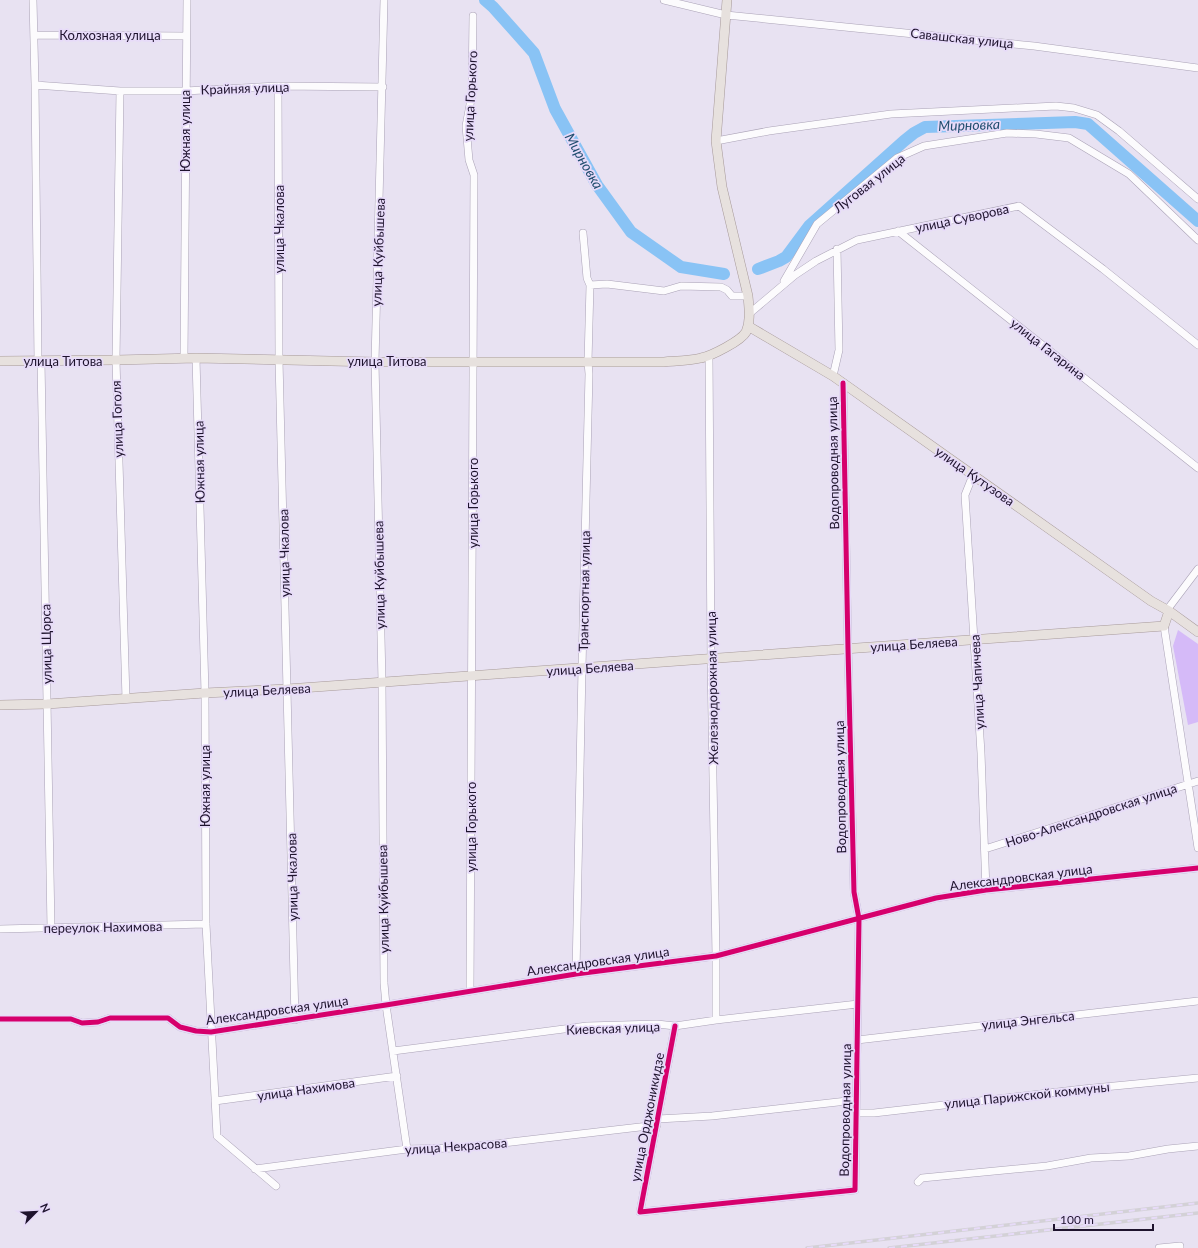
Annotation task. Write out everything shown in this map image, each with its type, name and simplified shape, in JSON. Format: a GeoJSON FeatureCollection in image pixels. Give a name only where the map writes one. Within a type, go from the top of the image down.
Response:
{"type":"FeatureCollection","features":[{"type":"Feature","properties":{"kind":"main road","name":"улица Титова"},"geometry":{"type":"LineString","coordinates":[[0,361],[196,358],[375,362],[664,362],[709,356],[743,337],[748,326],[750,313],[748,296],[722,186],[716,141],[727,0]]}},
{"type":"Feature","properties":{"kind":"main road","name":"улица Кутузова"},"geometry":{"type":"LineString","coordinates":[[748,326],[833,376],[1151,601],[1168,610],[1198,632]]}},
{"type":"Feature","properties":{"kind":"main road"},"geometry":{"type":"LineString","coordinates":[[1164,626],[1168,610]]}},
{"type":"Feature","properties":{"kind":"main road","name":"улица Беляева"},"geometry":{"type":"LineString","coordinates":[[0,705],[47,704],[287,689],[1164,626]]}},
{"type":"Feature","properties":{"kind":"street","name":"улица Щорса"},"geometry":{"type":"LineString","coordinates":[[33,0],[35,35],[39,361],[52,928]]}},
{"type":"Feature","properties":{"kind":"street","name":"Южная улица"},"geometry":{"type":"LineString","coordinates":[[184,358],[185,91],[187,0]]}},
{"type":"Feature","properties":{"kind":"street","name":"улица Куйбышева"},"geometry":{"type":"LineString","coordinates":[[384,0],[375,362],[382,682],[384,983],[386,1006],[408,1149]]}},
{"type":"Feature","properties":{"kind":"street","name":"Савашская улица"},"geometry":{"type":"LineString","coordinates":[[664,0],[726,15],[1034,46],[1198,68]]}},
{"type":"Feature","properties":{"kind":"street","name":"улица Горького"},"geometry":{"type":"LineString","coordinates":[[470,992],[474,175],[469,160],[466,126],[472,94],[473,16]]}},
{"type":"Feature","properties":{"kind":"street","name":"Колхозная улица"},"geometry":{"type":"LineString","coordinates":[[35,35],[186,36]]}},
{"type":"Feature","properties":{"kind":"street","name":"Крайняя улица"},"geometry":{"type":"LineString","coordinates":[[35,85],[120,91],[185,91],[278,86],[383,87]]}},
{"type":"Feature","properties":{"kind":"street","name":"улица Чкалова"},"geometry":{"type":"LineString","coordinates":[[278,86],[279,360],[295,1020]]}},
{"type":"Feature","properties":{"kind":"street","name":"улица Гоголя"},"geometry":{"type":"LineString","coordinates":[[120,91],[116,360],[126,699]]}},
{"type":"Feature","properties":{"kind":"street"},"geometry":{"type":"LineString","coordinates":[[716,141],[769,131],[891,114],[1056,106],[1074,108],[1097,115],[1119,131],[1198,199]]}},
{"type":"Feature","properties":{"kind":"street","name":"Луговая улица"},"geometry":{"type":"LineString","coordinates":[[781,287],[817,224],[897,158],[924,146],[1007,133],[1036,134],[1069,138],[1128,174],[1198,240]]}},
{"type":"Feature","properties":{"kind":"street","name":"улица Суворова"},"geometry":{"type":"LineString","coordinates":[[750,313],[795,275],[837,249],[857,240],[1020,206],[1103,269],[1198,345]]}},
{"type":"Feature","properties":{"kind":"street","name":"улица Гагарина"},"geometry":{"type":"LineString","coordinates":[[898,231],[1198,468]]}},
{"type":"Feature","properties":{"kind":"street","name":"Транспортная улица"},"geometry":{"type":"LineString","coordinates":[[576,974],[590,285],[587,278],[583,233]]}},
{"type":"Feature","properties":{"kind":"street"},"geometry":{"type":"LineString","coordinates":[[833,376],[839,350],[837,249]]}},
{"type":"Feature","properties":{"kind":"street"},"geometry":{"type":"LineString","coordinates":[[590,285],[607,284],[664,291],[681,286],[721,287],[727,290],[732,296],[748,296]]}},
{"type":"Feature","properties":{"kind":"street","name":"Железнодорожная улица"},"geometry":{"type":"LineString","coordinates":[[709,356],[716,1020]]}},
{"type":"Feature","properties":{"kind":"street","name":"Южная улица"},"geometry":{"type":"LineString","coordinates":[[196,358],[204,693],[206,924],[217,1136],[276,1186]]}},
{"type":"Feature","properties":{"kind":"street","name":"Водопроводная улица"},"geometry":{"type":"LineString","coordinates":[[640,1212],[855,1190],[859,919],[854,892],[843,383]]}},
{"type":"Feature","properties":{"kind":"street","name":"улица Чапичева"},"geometry":{"type":"LineString","coordinates":[[974,475],[966,495],[981,753],[986,890]]}},
{"type":"Feature","properties":{"kind":"street"},"geometry":{"type":"LineString","coordinates":[[1168,610],[1198,569]]}},
{"type":"Feature","properties":{"kind":"street"},"geometry":{"type":"LineString","coordinates":[[1164,626],[1188,784],[1196,822],[1198,848]]}},
{"type":"Feature","properties":{"kind":"street","name":"Ново-Александровская улица"},"geometry":{"type":"LineString","coordinates":[[984,849],[1198,781]]}},
{"type":"Feature","properties":{"kind":"street","name":"Александровская улица"},"geometry":{"type":"LineString","coordinates":[[0,1019],[71,1019],[82,1023],[87,1023],[98,1022],[110,1018],[168,1018],[180,1027],[196,1031],[211,1032],[386,1006],[576,974],[716,956],[936,898],[986,890],[1198,868]]}},
{"type":"Feature","properties":{"kind":"street","name":"переулок Нахимова"},"geometry":{"type":"LineString","coordinates":[[0,929],[206,924]]}},
{"type":"Feature","properties":{"kind":"street","name":"улица Энгельса"},"geometry":{"type":"LineString","coordinates":[[857,1040],[1198,1001]]}},
{"type":"Feature","properties":{"kind":"street","name":"Киевская улица"},"geometry":{"type":"LineString","coordinates":[[393,1052],[587,1026],[657,1024],[675,1026],[858,1004]]}},
{"type":"Feature","properties":{"kind":"street","name":"улица Орджоникидзе"},"geometry":{"type":"LineString","coordinates":[[640,1212],[675,1026]]}},
{"type":"Feature","properties":{"kind":"street","name":"улица Нахимова"},"geometry":{"type":"LineString","coordinates":[[215,1101],[397,1076]]}},
{"type":"Feature","properties":{"kind":"street","name":"улица Парижской коммуны"},"geometry":{"type":"LineString","coordinates":[[856,1113],[874,1113],[1083,1089],[1198,1078]]}},
{"type":"Feature","properties":{"kind":"street","name":"улица Некрасова"},"geometry":{"type":"LineString","coordinates":[[255,1169],[408,1149],[460,1148],[657,1122],[856,1100]]}},
{"type":"Feature","properties":{"kind":"street"},"geometry":{"type":"LineString","coordinates":[[918,1182],[922,1178],[1047,1166],[1091,1158],[1129,1156],[1168,1149],[1198,1146]]}},
{"type":"Feature","properties":{"kind":"street"},"geometry":{"type":"LineString","coordinates":[[1159,1248],[1180,1246],[1180,1248]]}},
{"type":"Feature","properties":{"kind":"shaded area"},"geometry":{"type":"Polygon","coordinates":[[[1178,630],[1198,644],[1198,722],[1188,725],[1173,646],[1178,630]]]}},
{"type":"Feature","properties":{"kind":"waterway","name":"Мирновка"},"geometry":{"type":"LineString","coordinates":[[485,0],[534,53],[555,109],[597,185],[631,232],[681,267],[724,274]]}},
{"type":"Feature","properties":{"kind":"waterway","name":"Мирновка"},"geometry":{"type":"LineString","coordinates":[[758,269],[786,257],[809,226],[904,141],[925,127],[1075,122],[1088,124],[1198,221]]}},
{"type":"Feature","properties":{"kind":"railway"},"geometry":{"type":"LineString","coordinates":[[807,1248],[1198,1203]]}},
{"type":"Feature","properties":{"kind":"railway"},"geometry":{"type":"LineString","coordinates":[[889,1248],[1198,1213]]}},
{"type":"Feature","properties":{"kind":"cycle path"},"geometry":{"type":"LineString","coordinates":[[675,1026],[640,1212],[855,1190],[859,919],[854,892],[843,383]]}},
{"type":"Feature","properties":{"kind":"cycle path"},"geometry":{"type":"LineString","coordinates":[[0,1019],[71,1019],[82,1023],[98,1022],[110,1018],[168,1018],[180,1027],[196,1031],[211,1032],[576,974],[716,956],[936,898],[986,890],[1198,868]]}}]}
